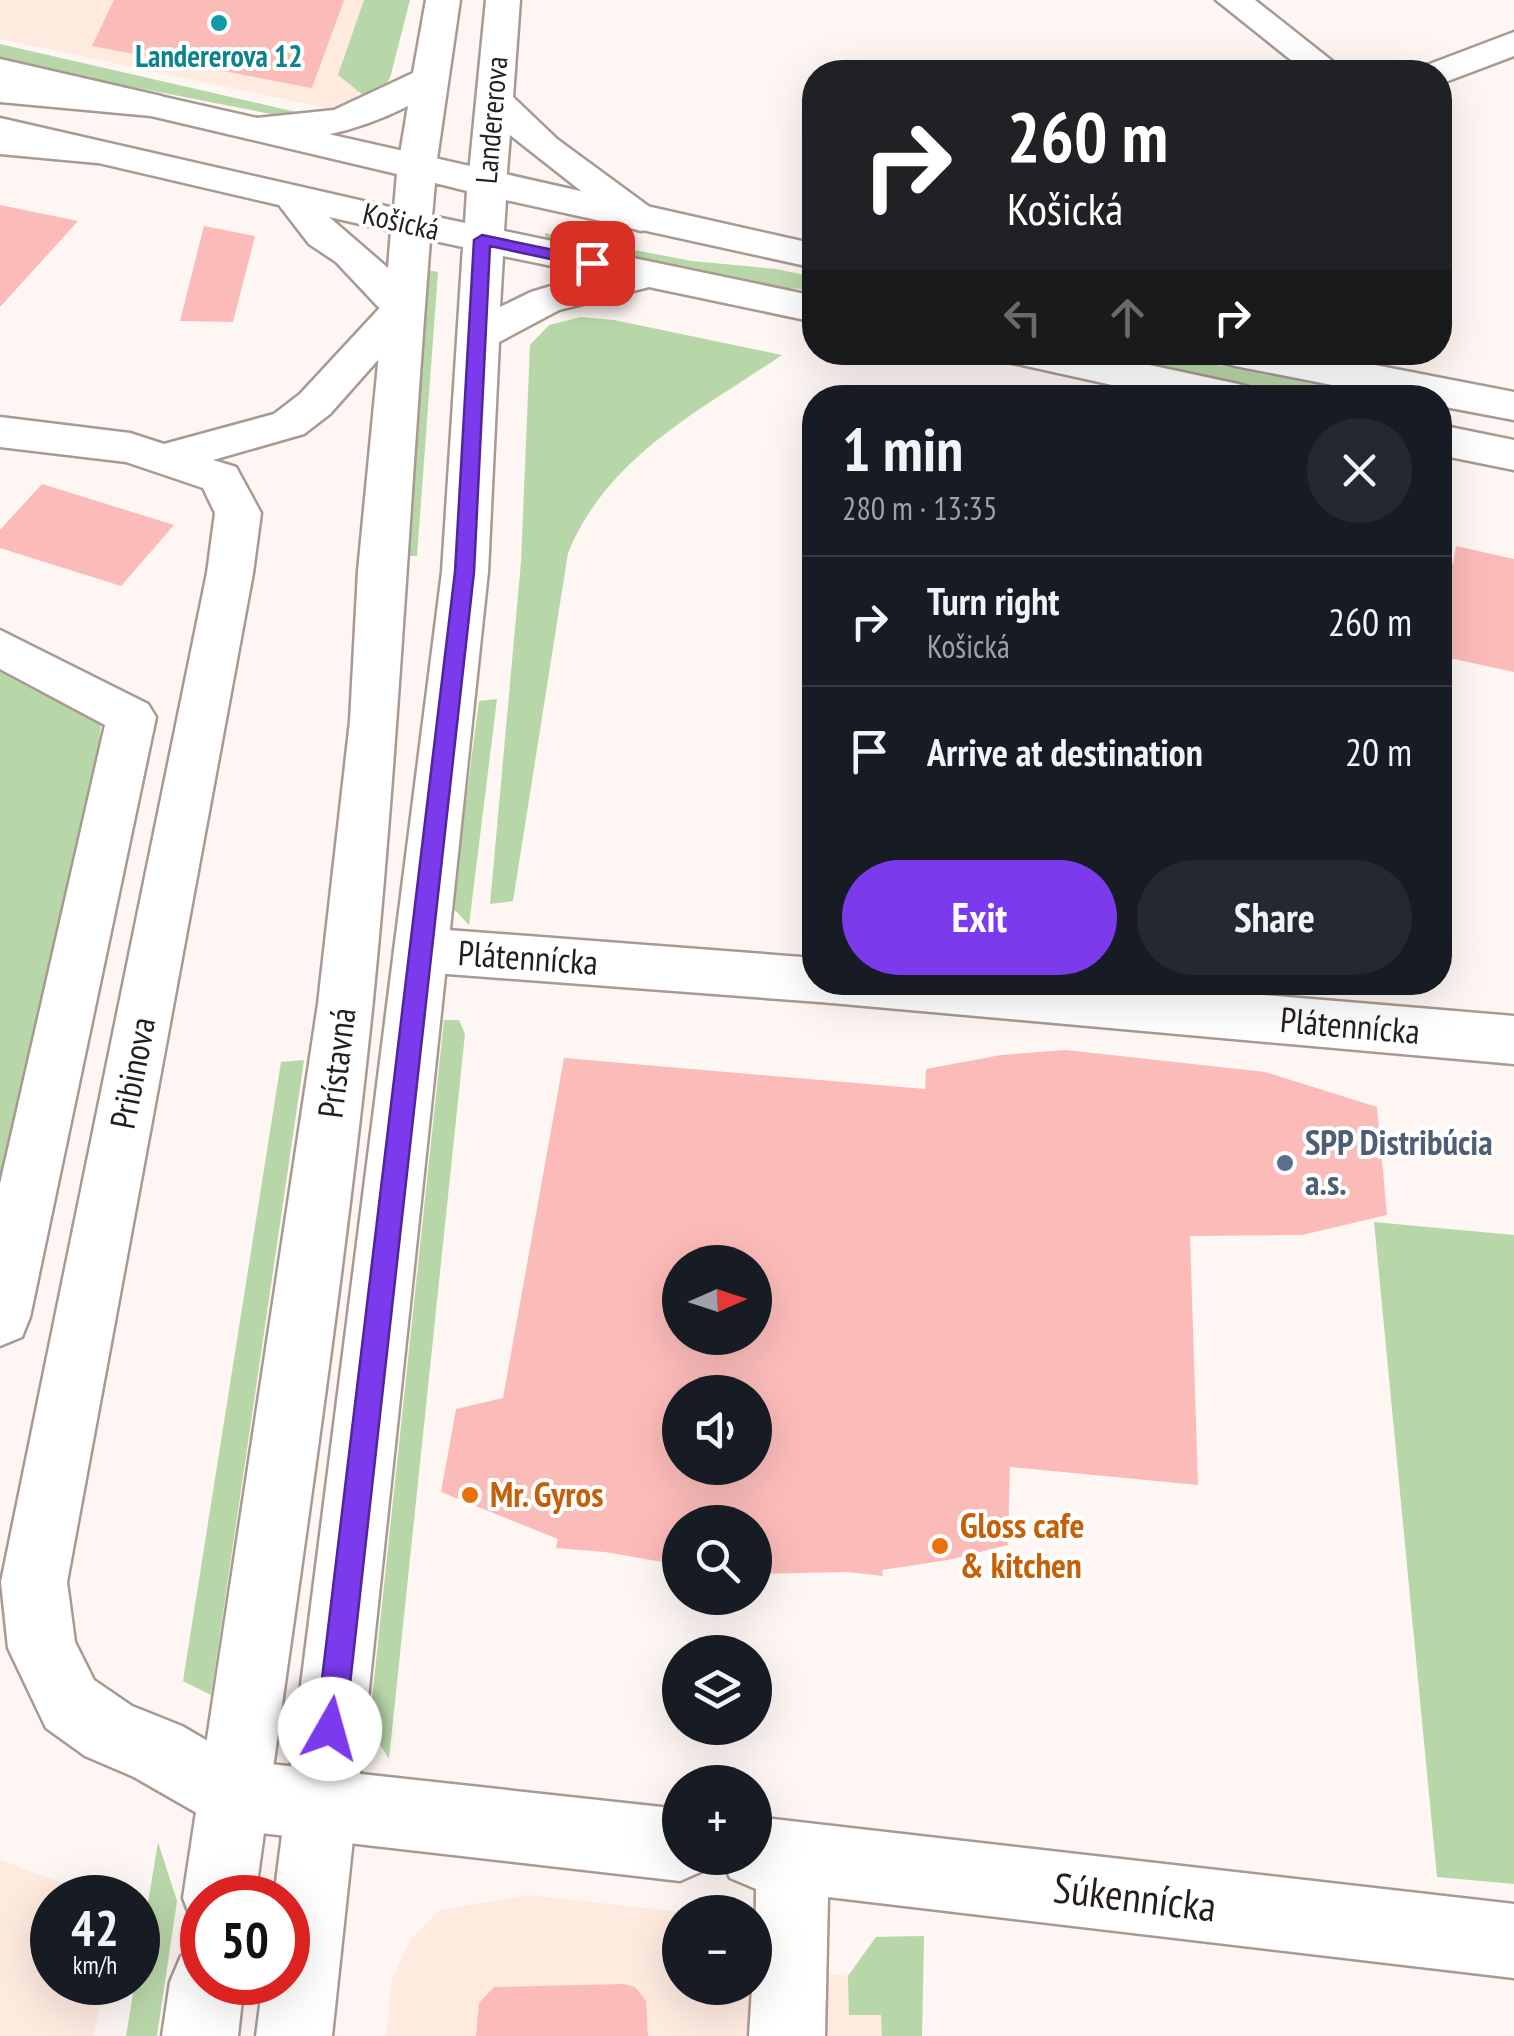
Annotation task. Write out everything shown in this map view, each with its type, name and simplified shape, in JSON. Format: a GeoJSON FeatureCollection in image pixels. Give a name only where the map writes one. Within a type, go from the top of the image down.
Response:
{"type":"FeatureCollection","features":[{"type":"Feature","properties":{"kind":"main road","name":"Landererova"},"geometry":{"type":"LineString","coordinates":[[411,224],[428,80],[443,0]]}},
{"type":"Feature","properties":{"kind":"main road","name":"Landererova"},"geometry":{"type":"LineString","coordinates":[[482,240],[503,0]]}},
{"type":"Feature","properties":{"kind":"main road"},"geometry":{"type":"LineString","coordinates":[[1233,0],[1312,60]]}},
{"type":"Feature","properties":{"kind":"main road"},"geometry":{"type":"LineString","coordinates":[[1452,67],[1514,43]]}},
{"type":"Feature","properties":{"kind":"main road","name":"Košická"},"geometry":{"type":"LineString","coordinates":[[0,70],[802,253]]}},
{"type":"Feature","properties":{"kind":"main road"},"geometry":{"type":"LineString","coordinates":[[250,128],[318,128],[370,114],[428,80]]}},
{"type":"Feature","properties":{"kind":"main road","name":"Košická"},"geometry":{"type":"LineString","coordinates":[[0,91],[151,105]]}},
{"type":"Feature","properties":{"kind":"main road"},"geometry":{"type":"LineString","coordinates":[[494,99],[551,152],[641,219]]}},
{"type":"Feature","properties":{"kind":"main road","name":"Košická"},"geometry":{"type":"LineString","coordinates":[[0,129],[482,240],[802,306]]}},
{"type":"Feature","properties":{"kind":"main road","name":"Košická"},"geometry":{"type":"LineString","coordinates":[[0,144],[106,152]]}},
{"type":"Feature","properties":{"kind":"main road"},"geometry":{"type":"LineString","coordinates":[[162,459],[289,424],[314,404],[403,308],[350,253],[323,236],[292,197]]}},
{"type":"Feature","properties":{"kind":"main road","name":"Prístavná"},"geometry":{"type":"LineString","coordinates":[[222,1875],[345,1004],[375,721],[380,585],[411,224]]}},
{"type":"Feature","properties":{"kind":"main road","name":"Prístavná"},"geometry":{"type":"LineString","coordinates":[[294,2036],[464,572],[482,240]]}},
{"type":"Feature","properties":{"kind":"main road"},"geometry":{"type":"LineString","coordinates":[[476,336],[562,295],[652,275]]}},
{"type":"Feature","properties":{"kind":"main road"},"geometry":{"type":"LineString","coordinates":[[1083,365],[1177,385]]}},
{"type":"Feature","properties":{"kind":"main road"},"geometry":{"type":"LineString","coordinates":[[1302,365],[1406,385]]}},
{"type":"Feature","properties":{"kind":"main road"},"geometry":{"type":"LineString","coordinates":[[1452,394],[1514,406]]}},
{"type":"Feature","properties":{"kind":"main road","name":"Pribinova"},"geometry":{"type":"LineString","coordinates":[[0,432],[130,448],[220,478],[238,514],[230,572],[34,1582],[42,1648],[70,1704],[109,1732],[157,1751],[234,1795]]}},
{"type":"Feature","properties":{"kind":"main road"},"geometry":{"type":"LineString","coordinates":[[1452,442],[1514,455]]}},
{"type":"Feature","properties":{"kind":"main road"},"geometry":{"type":"LineString","coordinates":[[0,648],[131,717],[0,1317]]}},
{"type":"Feature","properties":{"kind":"main road","name":"Plátennícka"},"geometry":{"type":"LineString","coordinates":[[421,950],[802,981]]}},
{"type":"Feature","properties":{"kind":"main road","name":"Plátennícka"},"geometry":{"type":"LineString","coordinates":[[982,995],[1514,1040]]}},
{"type":"Feature","properties":{"kind":"main road"},"geometry":{"type":"LineString","coordinates":[[234,1795],[662,1843]]}},
{"type":"Feature","properties":{"kind":"main road"},"geometry":{"type":"LineString","coordinates":[[774,1855],[787,2036]]}},
{"type":"Feature","properties":{"kind":"main road","name":"Súkennícka"},"geometry":{"type":"LineString","coordinates":[[774,1855],[1514,1941]]}},
{"type":"Feature","properties":{"kind":"main road"},"geometry":{"type":"LineString","coordinates":[[200,2036],[204,2005]]}},
{"type":"Feature","properties":{"kind":"shaded area"},"geometry":{"type":"Polygon","coordinates":[[[0,0],[398,0],[376,69],[345,112],[0,39],[0,0]]]}},
{"type":"Feature","properties":{"kind":"shaded area"},"geometry":{"type":"Polygon","coordinates":[[[0,1860],[41,1875],[30,1875],[30,2005],[99,2005],[94,2036],[0,2036],[0,1860]]]}},
{"type":"Feature","properties":{"kind":"shaded area"},"geometry":{"type":"Polygon","coordinates":[[[527,1895],[662,1910],[662,2005],[772,2005],[772,1965],[848,1976],[876,1937],[924,1936],[922,2036],[386,2036],[392,1980],[411,1939],[440,1910],[527,1895]]]}},
{"type":"Feature","properties":{"kind":"green space"},"geometry":{"type":"Polygon","coordinates":[[[364,0],[410,0],[390,78],[375,99],[363,95],[338,75],[364,0]]]}},
{"type":"Feature","properties":{"kind":"green space"},"geometry":{"type":"Polygon","coordinates":[[[0,44],[318,117],[276,115],[0,61],[0,44]]]}},
{"type":"Feature","properties":{"kind":"green space"},"geometry":{"type":"Polygon","coordinates":[[[545,233],[692,261],[776,269],[802,274],[802,289],[774,287],[545,241],[545,233]]]}},
{"type":"Feature","properties":{"kind":"green space"},"geometry":{"type":"Polygon","coordinates":[[[427,270],[438,272],[417,556],[406,556],[427,270]]]}},
{"type":"Feature","properties":{"kind":"green space"},"geometry":{"type":"Polygon","coordinates":[[[581,317],[614,320],[782,355],[659,439],[606,489],[585,519],[568,553],[513,901],[490,904],[521,562],[530,345],[549,325],[581,317]]]}},
{"type":"Feature","properties":{"kind":"green space"},"geometry":{"type":"Polygon","coordinates":[[[1150,365],[1217,365],[1317,385],[1252,385],[1150,365]]]}},
{"type":"Feature","properties":{"kind":"green space"},"geometry":{"type":"Polygon","coordinates":[[[0,654],[102,715],[96,777],[0,1201],[0,654]]]}},
{"type":"Feature","properties":{"kind":"green space"},"geometry":{"type":"Polygon","coordinates":[[[497,699],[469,925],[452,907],[479,701],[497,699]]]}},
{"type":"Feature","properties":{"kind":"green space"},"geometry":{"type":"Polygon","coordinates":[[[444,1020],[459,1020],[465,1034],[389,1759],[369,1727],[444,1020]]]}},
{"type":"Feature","properties":{"kind":"green space"},"geometry":{"type":"Polygon","coordinates":[[[304,1060],[211,1695],[183,1681],[281,1062],[304,1060]]]}},
{"type":"Feature","properties":{"kind":"green space"},"geometry":{"type":"Polygon","coordinates":[[[1374,1222],[1514,1235],[1514,1884],[1437,1877],[1374,1222]]]}},
{"type":"Feature","properties":{"kind":"green space"},"geometry":{"type":"Polygon","coordinates":[[[158,1842],[177,1901],[157,2036],[126,2036],[131,2005],[160,2005],[160,1875],[153,1875],[158,1842]]]}},
{"type":"Feature","properties":{"kind":"green space"},"geometry":{"type":"Polygon","coordinates":[[[924,1936],[922,2036],[882,2036],[881,2015],[849,2015],[848,1976],[876,1937],[924,1936]]]}},
{"type":"Feature","properties":{"kind":"building","name":"Landererova 12"},"geometry":{"type":"Polygon","coordinates":[[[114,0],[344,0],[312,88],[92,46],[114,0]]]}},
{"type":"Feature","properties":{"kind":"building"},"geometry":{"type":"Polygon","coordinates":[[[0,205],[78,221],[0,307],[0,205]]]}},
{"type":"Feature","properties":{"kind":"building"},"geometry":{"type":"Polygon","coordinates":[[[204,226],[255,236],[233,322],[180,321],[204,226]]]}},
{"type":"Feature","properties":{"kind":"building"},"geometry":{"type":"Polygon","coordinates":[[[42,484],[174,525],[121,586],[0,548],[0,530],[42,484]]]}},
{"type":"Feature","properties":{"kind":"building"},"geometry":{"type":"Polygon","coordinates":[[[1456,546],[1514,559],[1514,672],[1452,659],[1456,546]]]}},
{"type":"Feature","properties":{"kind":"building"},"geometry":{"type":"Polygon","coordinates":[[[1066,1050],[1265,1072],[1377,1107],[1387,1215],[1302,1235],[1190,1236],[1198,1485],[1010,1467],[1008,1545],[948,1560],[882,1570],[883,1576],[848,1572],[772,1574],[772,1505],[662,1505],[662,1562],[556,1548],[558,1539],[441,1492],[456,1409],[503,1398],[564,1058],[925,1089],[926,1069],[1001,1055],[1066,1050]]]}},
{"type":"Feature","properties":{"kind":"building"},"geometry":{"type":"Polygon","coordinates":[[[494,1987],[635,1987],[646,2001],[648,2036],[476,2036],[479,2003],[494,1987]]]}},
{"type":"Feature","properties":{"kind":"place","name":"Landererova 12"},"geometry":{"type":"Point","coordinates":[219,23]}},
{"type":"Feature","properties":{"kind":"place","name":"SPP Distribúcia a.s."},"geometry":{"type":"Point","coordinates":[1285,1163]}},
{"type":"Feature","properties":{"kind":"place","name":"Mr. Gyros"},"geometry":{"type":"Point","coordinates":[470,1495]}},
{"type":"Feature","properties":{"kind":"place","name":"Gloss cafe & kitchen"},"geometry":{"type":"Point","coordinates":[940,1546]}},
{"type":"Feature","properties":{"kind":"route"},"geometry":{"type":"LineString","coordinates":[[330,1729],[464,572],[482,240],[592,263]]}}]}
